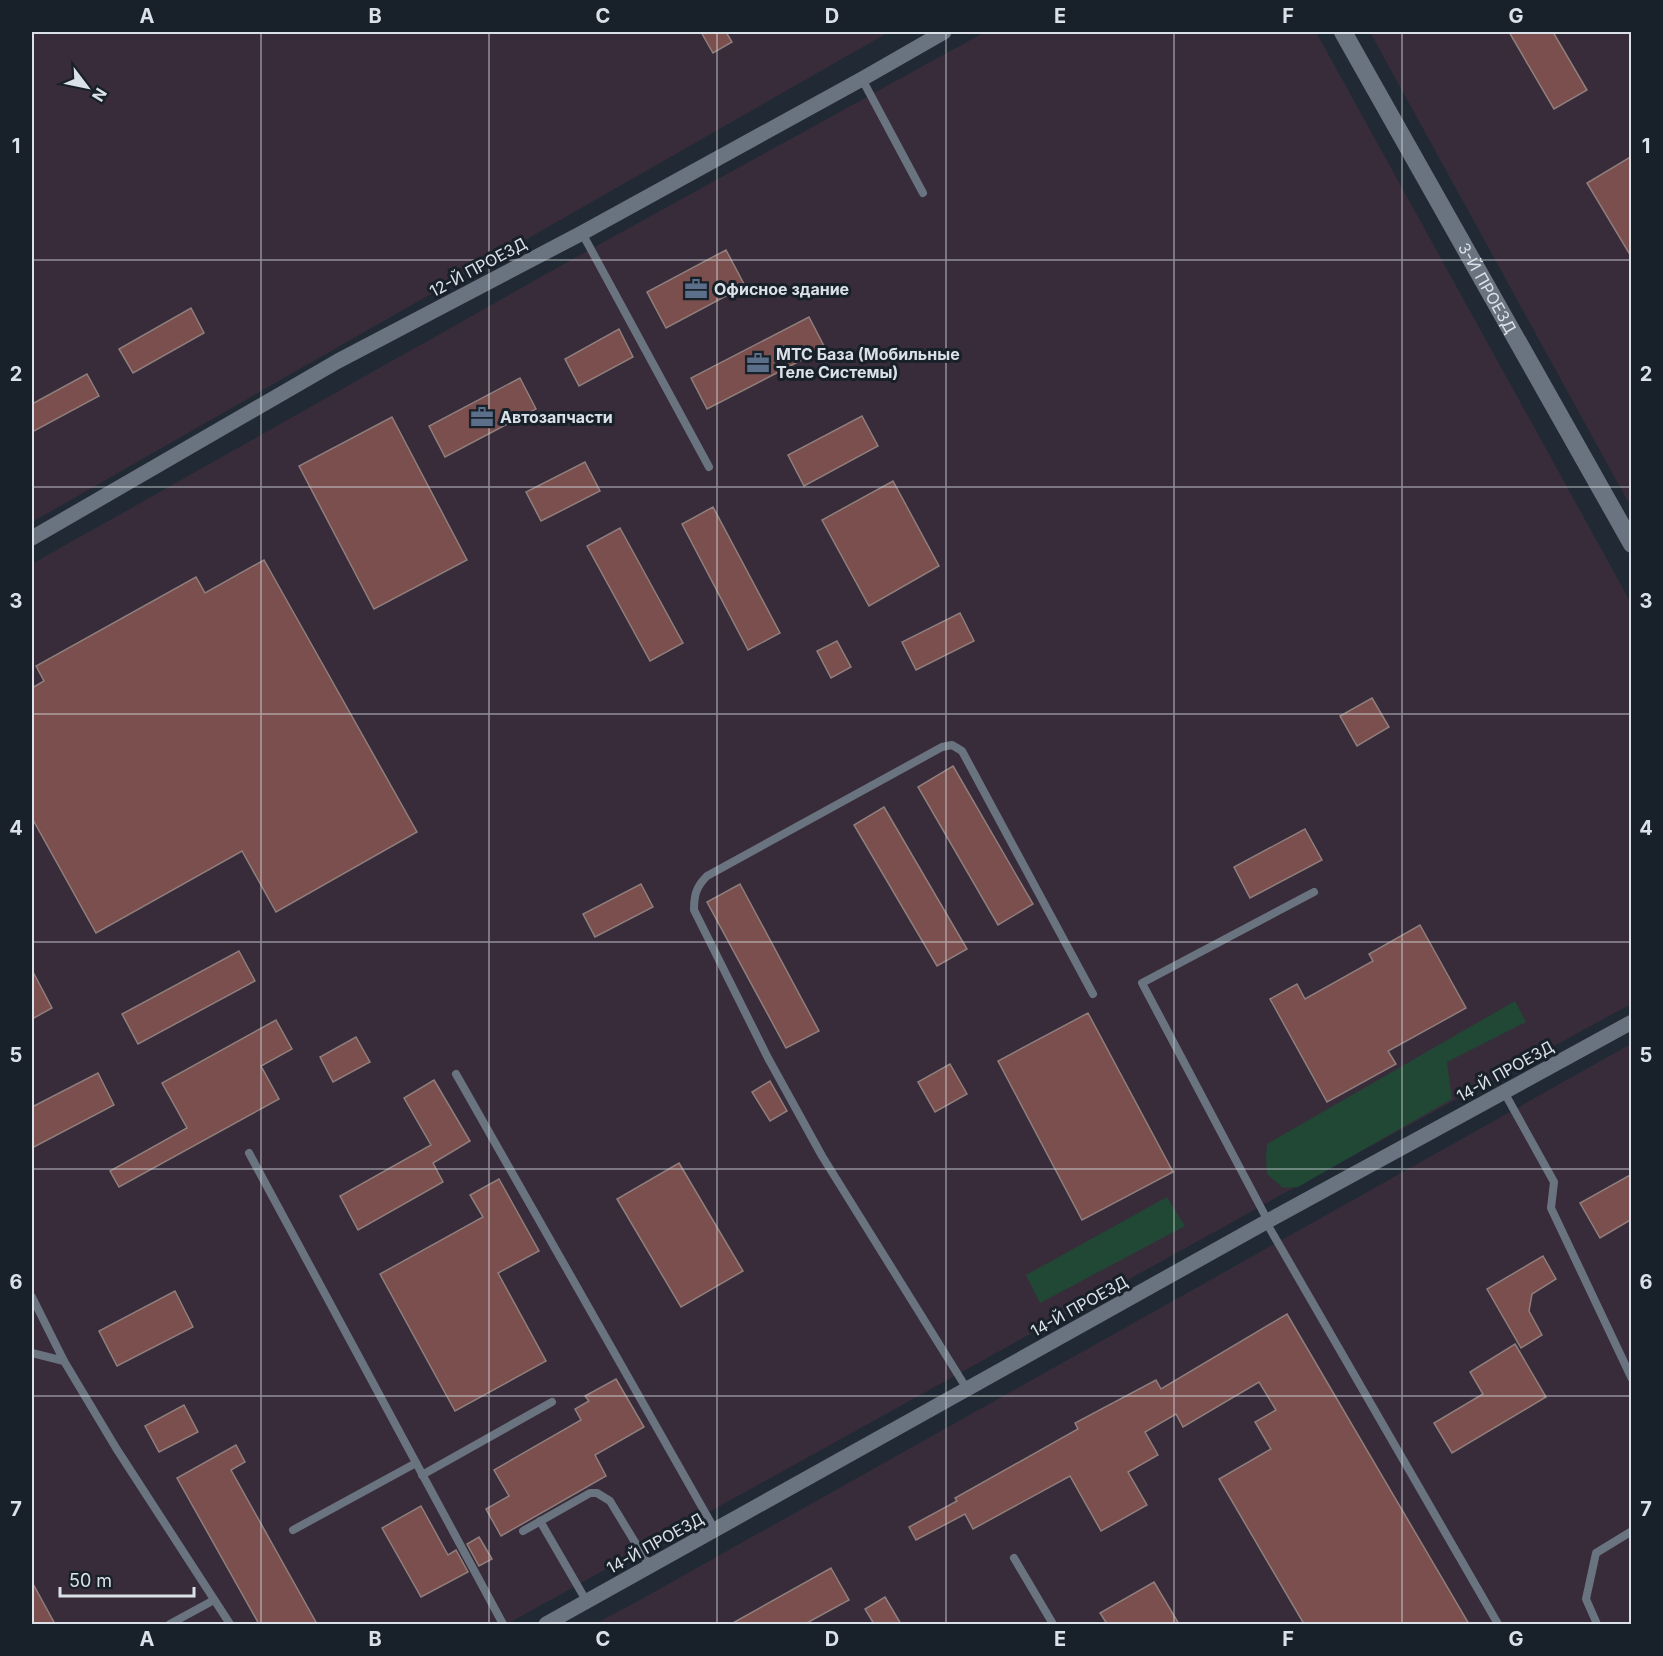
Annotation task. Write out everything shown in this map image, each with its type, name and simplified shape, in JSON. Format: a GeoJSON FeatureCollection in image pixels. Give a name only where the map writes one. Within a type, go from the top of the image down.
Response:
{"type":"FeatureCollection","features":[{"type":"Feature","properties":{"kind":"street","name":"12-Й ПРОЕЗД"},"geometry":{"type":"LineString","coordinates":[[32,538],[338,361],[582,233],[944,32]]}},
{"type":"Feature","properties":{"kind":"street","name":"3-Й ПРОЕЗД"},"geometry":{"type":"LineString","coordinates":[[1343,32],[1623,521],[1632,544]]}},
{"type":"Feature","properties":{"kind":"street","name":"14-Й ПРОЕЗД"},"geometry":{"type":"LineString","coordinates":[[546,1624],[1267,1222],[1632,1022]]}},
{"type":"Feature","properties":{"kind":"lane"},"geometry":{"type":"LineString","coordinates":[[862,79],[922,193]]}},
{"type":"Feature","properties":{"kind":"lane"},"geometry":{"type":"LineString","coordinates":[[582,233],[709,467]]}},
{"type":"Feature","properties":{"kind":"lane"},"geometry":{"type":"LineString","coordinates":[[967,1389],[822,1156],[784,1087],[694,910],[694,896],[699,885],[707,876],[942,747],[952,745],[962,751],[1093,994]]}},
{"type":"Feature","properties":{"kind":"lane"},"geometry":{"type":"LineString","coordinates":[[1314,892],[1142,983],[1267,1222],[1498,1624]]}},
{"type":"Feature","properties":{"kind":"lane"},"geometry":{"type":"LineString","coordinates":[[456,1074],[715,1530]]}},
{"type":"Feature","properties":{"kind":"lane"},"geometry":{"type":"LineString","coordinates":[[1504,1092],[1554,1182],[1551,1208],[1632,1379]]}},
{"type":"Feature","properties":{"kind":"lane"},"geometry":{"type":"LineString","coordinates":[[249,1153],[503,1624]]}},
{"type":"Feature","properties":{"kind":"lane"},"geometry":{"type":"LineString","coordinates":[[32,1297],[64,1361],[116,1448],[230,1624]]}},
{"type":"Feature","properties":{"kind":"lane"},"geometry":{"type":"LineString","coordinates":[[32,1353],[64,1361]]}},
{"type":"Feature","properties":{"kind":"lane"},"geometry":{"type":"LineString","coordinates":[[422,1474],[552,1402]]}},
{"type":"Feature","properties":{"kind":"lane"},"geometry":{"type":"LineString","coordinates":[[292,1530],[416,1463]]}},
{"type":"Feature","properties":{"kind":"lane"},"geometry":{"type":"LineString","coordinates":[[523,1531],[590,1493],[597,1493],[610,1501],[650,1567]]}},
{"type":"Feature","properties":{"kind":"lane"},"geometry":{"type":"LineString","coordinates":[[540,1521],[587,1602]]}},
{"type":"Feature","properties":{"kind":"lane"},"geometry":{"type":"LineString","coordinates":[[1597,1624],[1586,1599],[1596,1553],[1632,1531]]}},
{"type":"Feature","properties":{"kind":"lane"},"geometry":{"type":"LineString","coordinates":[[1014,1558],[1053,1624]]}},
{"type":"Feature","properties":{"kind":"lane"},"geometry":{"type":"LineString","coordinates":[[170,1624],[214,1600]]}},
{"type":"Feature","properties":{"kind":"shaded area"},"geometry":{"type":"Polygon","coordinates":[[[32,32],[889,32],[32,522],[32,32]]]}},
{"type":"Feature","properties":{"kind":"shaded area"},"geometry":{"type":"Polygon","coordinates":[[[985,32],[1316,32],[1631,603],[1631,1004],[1279,1196],[507,1624],[32,1624],[32,564],[571,260],[985,32]]]}},
{"type":"Feature","properties":{"kind":"shaded area"},"geometry":{"type":"Polygon","coordinates":[[[1370,32],[1631,32],[1631,507],[1370,32]]]}},
{"type":"Feature","properties":{"kind":"shaded area"},"geometry":{"type":"Polygon","coordinates":[[[1631,1044],[1631,1624],[595,1624],[638,1601],[1631,1044]]]}},
{"type":"Feature","properties":{"kind":"green space"},"geometry":{"type":"Polygon","coordinates":[[[1515,1001],[1526,1022],[1447,1062],[1452,1099],[1298,1187],[1283,1188],[1267,1174],[1267,1144],[1515,1001]]]}},
{"type":"Feature","properties":{"kind":"green space"},"geometry":{"type":"Polygon","coordinates":[[[1167,1197],[1185,1226],[1040,1303],[1026,1275],[1167,1197]]]}},
{"type":"Feature","properties":{"kind":"building"},"geometry":{"type":"Polygon","coordinates":[[[701,32],[726,32],[732,42],[713,53],[701,32]]]}},
{"type":"Feature","properties":{"kind":"building"},"geometry":{"type":"Polygon","coordinates":[[[1509,32],[1553,32],[1587,90],[1554,109],[1509,32]]]}},
{"type":"Feature","properties":{"kind":"building"},"geometry":{"type":"Polygon","coordinates":[[[1632,156],[1632,258],[1587,183],[1632,156]]]}},
{"type":"Feature","properties":{"kind":"building","name":"Офисное здание"},"geometry":{"type":"Polygon","coordinates":[[[726,250],[745,286],[666,328],[647,292],[726,250]]]}},
{"type":"Feature","properties":{"kind":"building"},"geometry":{"type":"Polygon","coordinates":[[[191,308],[204,333],[133,373],[119,349],[191,308]]]}},
{"type":"Feature","properties":{"kind":"building","name":"МТС База (Мобильные Теле Системы)"},"geometry":{"type":"Polygon","coordinates":[[[809,317],[825,348],[707,409],[691,378],[809,317]]]}},
{"type":"Feature","properties":{"kind":"building"},"geometry":{"type":"Polygon","coordinates":[[[619,329],[633,357],[579,386],[565,359],[619,329]]]}},
{"type":"Feature","properties":{"kind":"building"},"geometry":{"type":"Polygon","coordinates":[[[87,374],[99,396],[32,432],[32,404],[87,374]]]}},
{"type":"Feature","properties":{"kind":"building","name":"Автозапчасти"},"geometry":{"type":"Polygon","coordinates":[[[520,378],[536,409],[445,457],[429,426],[520,378]]]}},
{"type":"Feature","properties":{"kind":"building"},"geometry":{"type":"Polygon","coordinates":[[[862,416],[878,446],[804,486],[788,455],[862,416]]]}},
{"type":"Feature","properties":{"kind":"building"},"geometry":{"type":"Polygon","coordinates":[[[392,417],[467,560],[374,609],[299,466],[392,417]]]}},
{"type":"Feature","properties":{"kind":"building"},"geometry":{"type":"Polygon","coordinates":[[[585,462],[600,491],[541,521],[526,492],[585,462]]]}},
{"type":"Feature","properties":{"kind":"building"},"geometry":{"type":"Polygon","coordinates":[[[893,481],[939,566],[869,606],[822,520],[893,481]]]}},
{"type":"Feature","properties":{"kind":"building"},"geometry":{"type":"Polygon","coordinates":[[[713,507],[780,633],[748,650],[682,524],[713,507]]]}},
{"type":"Feature","properties":{"kind":"building"},"geometry":{"type":"Polygon","coordinates":[[[620,528],[683,643],[650,661],[587,546],[620,528]]]}},
{"type":"Feature","properties":{"kind":"building"},"geometry":{"type":"Polygon","coordinates":[[[264,560],[417,832],[276,912],[242,851],[96,933],[32,818],[32,688],[44,681],[36,666],[196,577],[205,593],[264,560]]]}},
{"type":"Feature","properties":{"kind":"building"},"geometry":{"type":"Polygon","coordinates":[[[960,613],[974,641],[916,670],[902,642],[960,613]]]}},
{"type":"Feature","properties":{"kind":"building"},"geometry":{"type":"Polygon","coordinates":[[[837,641],[851,667],[831,678],[817,651],[837,641]]]}},
{"type":"Feature","properties":{"kind":"building"},"geometry":{"type":"Polygon","coordinates":[[[1372,698],[1389,727],[1357,746],[1340,716],[1372,698]]]}},
{"type":"Feature","properties":{"kind":"building"},"geometry":{"type":"Polygon","coordinates":[[[953,766],[1033,904],[998,925],[918,787],[953,766]]]}},
{"type":"Feature","properties":{"kind":"building"},"geometry":{"type":"Polygon","coordinates":[[[884,807],[967,949],[937,966],[854,825],[884,807]]]}},
{"type":"Feature","properties":{"kind":"building"},"geometry":{"type":"Polygon","coordinates":[[[1305,829],[1322,860],[1250,898],[1234,867],[1305,829]]]}},
{"type":"Feature","properties":{"kind":"building"},"geometry":{"type":"Polygon","coordinates":[[[641,884],[653,907],[595,937],[583,914],[641,884]]]}},
{"type":"Feature","properties":{"kind":"building"},"geometry":{"type":"Polygon","coordinates":[[[740,884],[819,1031],[786,1048],[707,902],[740,884]]]}},
{"type":"Feature","properties":{"kind":"building"},"geometry":{"type":"Polygon","coordinates":[[[1420,925],[1466,1008],[1388,1051],[1396,1064],[1327,1102],[1270,999],[1297,984],[1305,999],[1373,961],[1369,954],[1420,925]]]}},
{"type":"Feature","properties":{"kind":"building"},"geometry":{"type":"Polygon","coordinates":[[[239,951],[255,981],[138,1044],[122,1014],[239,951]]]}},
{"type":"Feature","properties":{"kind":"building"},"geometry":{"type":"Polygon","coordinates":[[[32,970],[52,1008],[32,1019],[32,970]]]}},
{"type":"Feature","properties":{"kind":"building"},"geometry":{"type":"Polygon","coordinates":[[[1088,1013],[1173,1172],[1082,1220],[998,1061],[1088,1013]]]}},
{"type":"Feature","properties":{"kind":"building"},"geometry":{"type":"Polygon","coordinates":[[[276,1020],[292,1049],[261,1066],[279,1099],[119,1187],[110,1171],[187,1128],[162,1083],[276,1020]]]}},
{"type":"Feature","properties":{"kind":"building"},"geometry":{"type":"Polygon","coordinates":[[[356,1037],[370,1062],[333,1082],[320,1057],[356,1037]]]}},
{"type":"Feature","properties":{"kind":"building"},"geometry":{"type":"Polygon","coordinates":[[[950,1064],[967,1094],[935,1112],[918,1082],[950,1064]]]}},
{"type":"Feature","properties":{"kind":"building"},"geometry":{"type":"Polygon","coordinates":[[[98,1073],[114,1105],[32,1148],[32,1107],[98,1073]]]}},
{"type":"Feature","properties":{"kind":"building"},"geometry":{"type":"Polygon","coordinates":[[[434,1080],[470,1141],[433,1163],[443,1182],[358,1230],[340,1196],[431,1145],[404,1098],[434,1080]]]}},
{"type":"Feature","properties":{"kind":"building"},"geometry":{"type":"Polygon","coordinates":[[[770,1081],[787,1111],[770,1121],[752,1092],[770,1081]]]}},
{"type":"Feature","properties":{"kind":"building"},"geometry":{"type":"Polygon","coordinates":[[[679,1163],[743,1271],[681,1307],[617,1199],[679,1163]]]}},
{"type":"Feature","properties":{"kind":"building"},"geometry":{"type":"Polygon","coordinates":[[[1632,1174],[1632,1219],[1600,1238],[1580,1203],[1632,1174]]]}},
{"type":"Feature","properties":{"kind":"building"},"geometry":{"type":"Polygon","coordinates":[[[499,1179],[539,1251],[498,1273],[546,1361],[455,1411],[380,1274],[483,1217],[470,1195],[499,1179]]]}},
{"type":"Feature","properties":{"kind":"building"},"geometry":{"type":"Polygon","coordinates":[[[1543,1256],[1556,1279],[1532,1294],[1529,1311],[1542,1335],[1521,1348],[1487,1289],[1543,1256]]]}},
{"type":"Feature","properties":{"kind":"building"},"geometry":{"type":"Polygon","coordinates":[[[175,1291],[193,1327],[117,1366],[99,1331],[175,1291]]]}},
{"type":"Feature","properties":{"kind":"building"},"geometry":{"type":"Polygon","coordinates":[[[1287,1314],[1469,1624],[1304,1624],[1219,1479],[1271,1449],[1255,1422],[1276,1410],[1259,1382],[1183,1427],[1176,1414],[1145,1432],[1158,1455],[1128,1472],[1147,1505],[1101,1531],[1070,1476],[973,1529],[965,1514],[916,1540],[909,1527],[957,1501],[955,1498],[1078,1429],[1075,1423],[1156,1380],[1161,1389],[1287,1314]]]}},
{"type":"Feature","properties":{"kind":"building"},"geometry":{"type":"Polygon","coordinates":[[[1515,1344],[1546,1397],[1452,1453],[1434,1423],[1483,1394],[1470,1372],[1515,1344]]]}},
{"type":"Feature","properties":{"kind":"building"},"geometry":{"type":"Polygon","coordinates":[[[616,1379],[644,1427],[595,1455],[606,1476],[501,1536],[486,1509],[509,1496],[494,1470],[581,1420],[575,1409],[589,1401],[585,1396],[616,1379]]]}},
{"type":"Feature","properties":{"kind":"building"},"geometry":{"type":"Polygon","coordinates":[[[184,1405],[198,1432],[159,1452],[145,1426],[184,1405]]]}},
{"type":"Feature","properties":{"kind":"building"},"geometry":{"type":"Polygon","coordinates":[[[236,1445],[245,1462],[231,1470],[317,1624],[259,1624],[177,1478],[236,1445]]]}},
{"type":"Feature","properties":{"kind":"building"},"geometry":{"type":"Polygon","coordinates":[[[421,1506],[448,1555],[456,1550],[468,1572],[421,1597],[382,1528],[421,1506]]]}},
{"type":"Feature","properties":{"kind":"building"},"geometry":{"type":"Polygon","coordinates":[[[479,1537],[492,1559],[479,1566],[467,1544],[479,1537]]]}},
{"type":"Feature","properties":{"kind":"building"},"geometry":{"type":"Polygon","coordinates":[[[831,1568],[849,1600],[805,1624],[731,1624],[831,1568]]]}},
{"type":"Feature","properties":{"kind":"building"},"geometry":{"type":"Polygon","coordinates":[[[32,1582],[55,1624],[32,1624],[32,1582]]]}},
{"type":"Feature","properties":{"kind":"building"},"geometry":{"type":"Polygon","coordinates":[[[1154,1582],[1179,1624],[1107,1624],[1100,1613],[1154,1582]]]}},
{"type":"Feature","properties":{"kind":"building"},"geometry":{"type":"Polygon","coordinates":[[[885,1597],[901,1624],[874,1624],[865,1609],[885,1597]]]}},
{"type":"Feature","properties":{"kind":"place","name":"Офисное здание"},"geometry":{"type":"Point","coordinates":[696,289]}},
{"type":"Feature","properties":{"kind":"place","name":"МТС База (Мобильные Теле Системы)"},"geometry":{"type":"Point","coordinates":[758,363]}},
{"type":"Feature","properties":{"kind":"place","name":"Автозапчасти"},"geometry":{"type":"Point","coordinates":[482,417]}}]}
